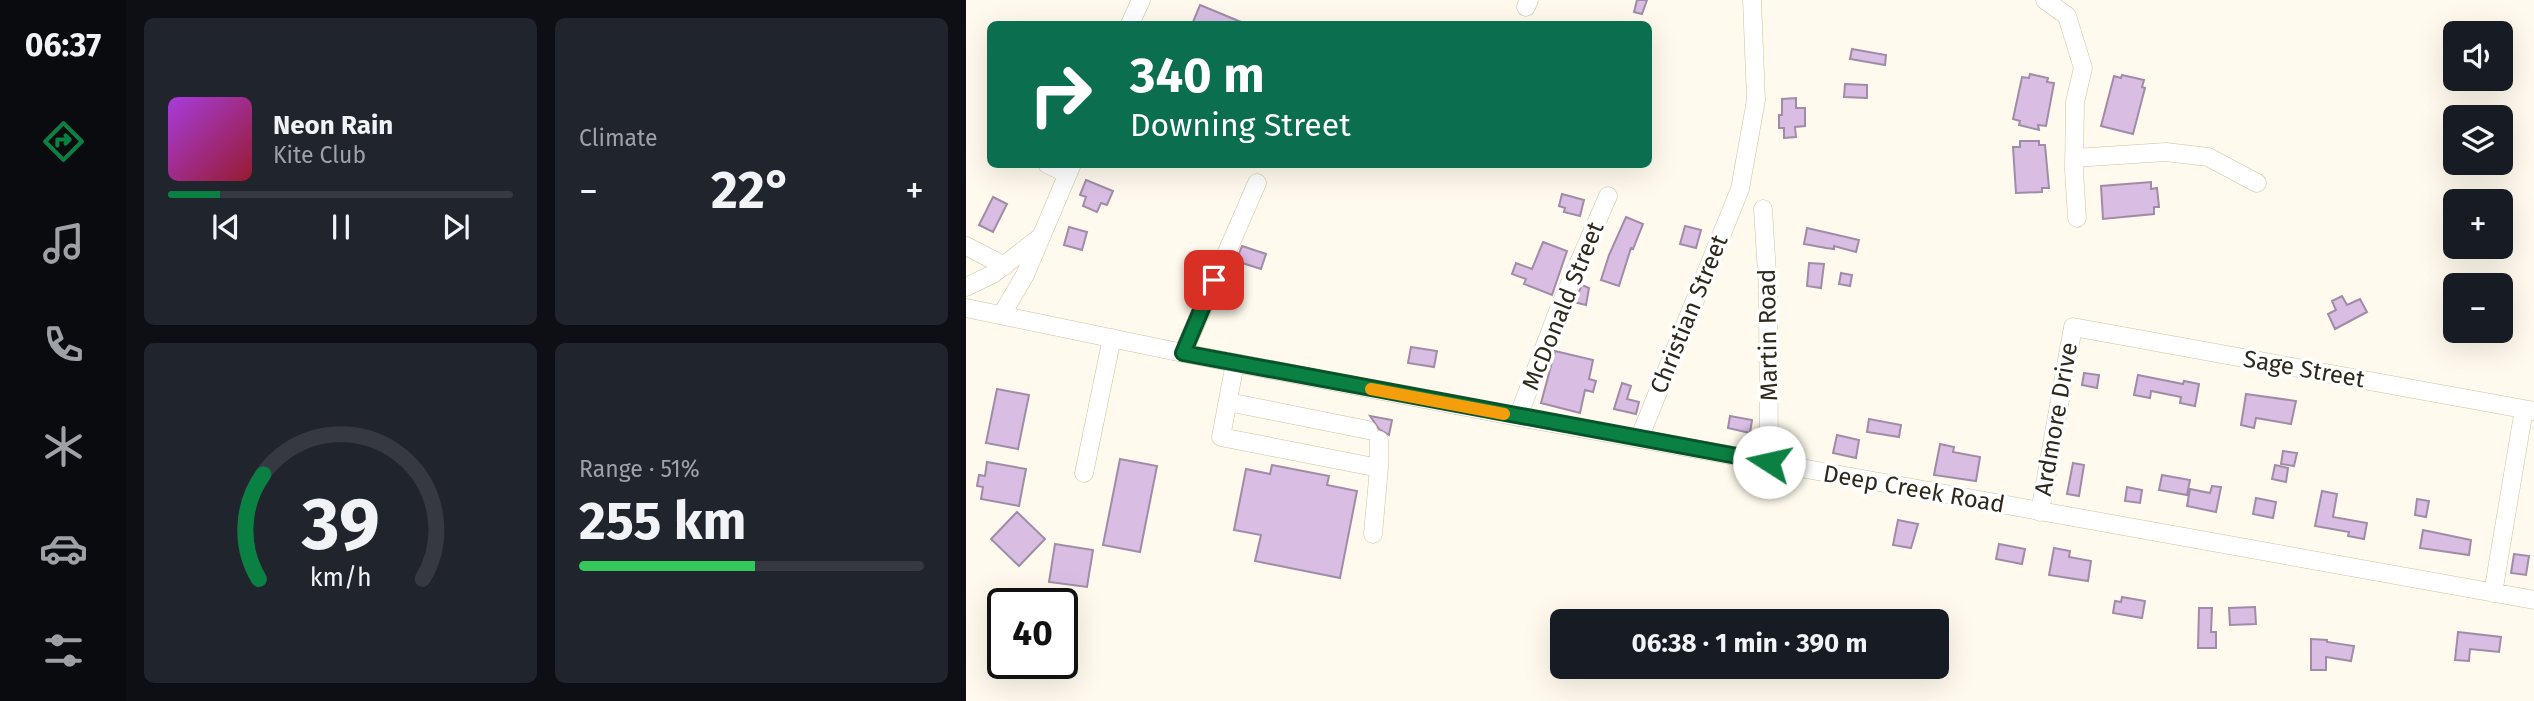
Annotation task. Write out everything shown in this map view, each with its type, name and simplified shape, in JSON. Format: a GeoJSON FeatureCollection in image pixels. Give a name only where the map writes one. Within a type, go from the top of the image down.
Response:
{"type":"FeatureCollection","features":[{"type":"Feature","properties":{"kind":"street"},"geometry":{"type":"LineString","coordinates":[[1131,21],[1140,0]]}},
{"type":"Feature","properties":{"kind":"street","name":"Christian Street"},"geometry":{"type":"LineString","coordinates":[[1640,439],[1740,189],[1756,100],[1752,0]]}},
{"type":"Feature","properties":{"kind":"street"},"geometry":{"type":"LineString","coordinates":[[2045,0],[2067,16],[2083,68],[2076,102],[2074,158],[2077,218]]}},
{"type":"Feature","properties":{"kind":"street"},"geometry":{"type":"LineString","coordinates":[[2074,158],[2166,152],[2208,157],[2257,183]]}},
{"type":"Feature","properties":{"kind":"street"},"geometry":{"type":"LineString","coordinates":[[1002,314],[1025,275],[1070,169]]}},
{"type":"Feature","properties":{"kind":"street"},"geometry":{"type":"LineString","coordinates":[[1183,353],[1257,183]]}},
{"type":"Feature","properties":{"kind":"street","name":"McDonald Street"},"geometry":{"type":"LineString","coordinates":[[1518,417],[1560,306],[1608,196]]}},
{"type":"Feature","properties":{"kind":"street","name":"Martin Road"},"geometry":{"type":"LineString","coordinates":[[1763,209],[1768,290],[1769,462]]}},
{"type":"Feature","properties":{"kind":"street"},"geometry":{"type":"LineString","coordinates":[[966,287],[1005,266],[1042,236]]}},
{"type":"Feature","properties":{"kind":"street"},"geometry":{"type":"LineString","coordinates":[[966,246],[1005,266]]}},
{"type":"Feature","properties":{"kind":"street","name":"Deep Creek Road"},"geometry":{"type":"LineString","coordinates":[[966,308],[1183,353],[1518,417],[2534,600]]}},
{"type":"Feature","properties":{"kind":"street","name":"Sage Street"},"geometry":{"type":"LineString","coordinates":[[2073,327],[2529,410]]}},
{"type":"Feature","properties":{"kind":"street","name":"Ardmore Drive"},"geometry":{"type":"LineString","coordinates":[[2040,512],[2073,327]]}},
{"type":"Feature","properties":{"kind":"street"},"geometry":{"type":"LineString","coordinates":[[1084,473],[1112,338]]}},
{"type":"Feature","properties":{"kind":"street"},"geometry":{"type":"LineString","coordinates":[[1235,363],[1221,437],[1379,468]]}},
{"type":"Feature","properties":{"kind":"street"},"geometry":{"type":"LineString","coordinates":[[1228,402],[1373,435],[1379,468],[1373,534]]}},
{"type":"Feature","properties":{"kind":"street"},"geometry":{"type":"LineString","coordinates":[[2493,593],[2529,410]]}},
{"type":"Feature","properties":{"kind":"building"},"geometry":{"type":"Polygon","coordinates":[[[1637,0],[1647,0],[1642,14],[1634,12],[1637,0]]]}},
{"type":"Feature","properties":{"kind":"building"},"geometry":{"type":"Polygon","coordinates":[[[1200,5],[1239,21],[1193,21],[1200,5]]]}},
{"type":"Feature","properties":{"kind":"building"},"geometry":{"type":"Polygon","coordinates":[[[1852,49],[1886,55],[1885,65],[1850,59],[1852,49]]]}},
{"type":"Feature","properties":{"kind":"building"},"geometry":{"type":"Polygon","coordinates":[[[2030,74],[2048,78],[2047,82],[2054,83],[2046,126],[2038,125],[2039,130],[2019,125],[2020,121],[2013,119],[2022,77],[2029,78],[2030,74]]]}},
{"type":"Feature","properties":{"kind":"building"},"geometry":{"type":"Polygon","coordinates":[[[2122,75],[2144,80],[2142,87],[2145,88],[2133,134],[2101,126],[2114,76],[2121,78],[2122,75]]]}},
{"type":"Feature","properties":{"kind":"building"},"geometry":{"type":"Polygon","coordinates":[[[1845,84],[1867,85],[1867,98],[1844,97],[1845,84]]]}},
{"type":"Feature","properties":{"kind":"building"},"geometry":{"type":"Polygon","coordinates":[[[1796,98],[1796,108],[1805,108],[1805,126],[1795,127],[1796,137],[1784,138],[1784,128],[1779,128],[1782,99],[1796,98]]]}},
{"type":"Feature","properties":{"kind":"building"},"geometry":{"type":"Polygon","coordinates":[[[2020,141],[2039,141],[2039,145],[2045,145],[2049,188],[2042,188],[2042,192],[2016,193],[2013,147],[2020,147],[2020,141]]]}},
{"type":"Feature","properties":{"kind":"building"},"geometry":{"type":"Polygon","coordinates":[[[1086,180],[1113,191],[1107,205],[1101,203],[1097,212],[1083,206],[1086,197],[1080,195],[1086,180]]]}},
{"type":"Feature","properties":{"kind":"building"},"geometry":{"type":"Polygon","coordinates":[[[2151,182],[2151,189],[2157,188],[2159,207],[2154,207],[2154,214],[2103,219],[2101,186],[2151,182]]]}},
{"type":"Feature","properties":{"kind":"building"},"geometry":{"type":"Polygon","coordinates":[[[1562,194],[1584,200],[1580,216],[1564,212],[1565,208],[1559,206],[1562,194]]]}},
{"type":"Feature","properties":{"kind":"building"},"geometry":{"type":"Polygon","coordinates":[[[993,197],[1007,204],[993,232],[979,225],[993,197]]]}},
{"type":"Feature","properties":{"kind":"building"},"geometry":{"type":"Polygon","coordinates":[[[1626,217],[1643,224],[1633,249],[1631,248],[1619,286],[1601,280],[1626,217]]]}},
{"type":"Feature","properties":{"kind":"building"},"geometry":{"type":"Polygon","coordinates":[[[1685,226],[1701,230],[1696,248],[1680,244],[1685,226]]]}},
{"type":"Feature","properties":{"kind":"building"},"geometry":{"type":"Polygon","coordinates":[[[1069,227],[1087,232],[1082,250],[1064,245],[1069,227]]]}},
{"type":"Feature","properties":{"kind":"building"},"geometry":{"type":"Polygon","coordinates":[[[1807,228],[1859,240],[1856,252],[1834,246],[1834,249],[1804,244],[1807,228]]]}},
{"type":"Feature","properties":{"kind":"building"},"geometry":{"type":"Polygon","coordinates":[[[1543,242],[1567,251],[1552,295],[1524,284],[1526,279],[1512,274],[1516,263],[1532,269],[1543,242]]]}},
{"type":"Feature","properties":{"kind":"building"},"geometry":{"type":"Polygon","coordinates":[[[1242,246],[1266,254],[1261,269],[1236,261],[1242,246]]]}},
{"type":"Feature","properties":{"kind":"building"},"geometry":{"type":"Polygon","coordinates":[[[1809,263],[1824,264],[1821,288],[1807,286],[1809,263]]]}},
{"type":"Feature","properties":{"kind":"building"},"geometry":{"type":"Polygon","coordinates":[[[1841,273],[1852,275],[1850,286],[1839,284],[1841,273]]]}},
{"type":"Feature","properties":{"kind":"building"},"geometry":{"type":"Polygon","coordinates":[[[1582,285],[1589,288],[1586,305],[1574,302],[1582,285]]]}},
{"type":"Feature","properties":{"kind":"building"},"geometry":{"type":"Polygon","coordinates":[[[2342,296],[2347,305],[2360,299],[2367,312],[2335,329],[2328,314],[2336,310],[2332,301],[2342,296]]]}},
{"type":"Feature","properties":{"kind":"building"},"geometry":{"type":"Polygon","coordinates":[[[1411,347],[1437,351],[1434,367],[1408,363],[1411,347]]]}},
{"type":"Feature","properties":{"kind":"building"},"geometry":{"type":"Polygon","coordinates":[[[1555,351],[1593,360],[1589,379],[1596,381],[1593,392],[1585,390],[1580,413],[1541,403],[1555,351]]]}},
{"type":"Feature","properties":{"kind":"building"},"geometry":{"type":"Polygon","coordinates":[[[2084,373],[2099,375],[2097,388],[2082,385],[2084,373]]]}},
{"type":"Feature","properties":{"kind":"building"},"geometry":{"type":"Polygon","coordinates":[[[2138,375],[2183,384],[2184,381],[2199,384],[2195,406],[2180,403],[2181,397],[2151,391],[2150,398],[2134,395],[2138,375]]]}},
{"type":"Feature","properties":{"kind":"building"},"geometry":{"type":"Polygon","coordinates":[[[1622,383],[1631,386],[1627,399],[1639,402],[1636,414],[1614,409],[1622,383]]]}},
{"type":"Feature","properties":{"kind":"building"},"geometry":{"type":"Polygon","coordinates":[[[997,389],[1029,395],[1018,449],[986,443],[997,389]]]}},
{"type":"Feature","properties":{"kind":"building"},"geometry":{"type":"Polygon","coordinates":[[[2246,394],[2296,401],[2291,424],[2256,418],[2254,428],[2241,425],[2246,394]]]}},
{"type":"Feature","properties":{"kind":"building"},"geometry":{"type":"Polygon","coordinates":[[[1370,416],[1392,420],[1389,435],[1379,429],[1370,416]]]}},
{"type":"Feature","properties":{"kind":"building"},"geometry":{"type":"Polygon","coordinates":[[[1730,416],[1752,420],[1750,433],[1728,428],[1730,416]]]}},
{"type":"Feature","properties":{"kind":"building"},"geometry":{"type":"Polygon","coordinates":[[[1869,419],[1901,425],[1899,437],[1867,432],[1869,419]]]}},
{"type":"Feature","properties":{"kind":"building"},"geometry":{"type":"Polygon","coordinates":[[[1837,435],[1859,440],[1856,458],[1833,453],[1837,435]]]}},
{"type":"Feature","properties":{"kind":"building"},"geometry":{"type":"Polygon","coordinates":[[[1940,444],[1954,447],[1953,452],[1980,457],[1976,481],[1934,475],[1940,444]]]}},
{"type":"Feature","properties":{"kind":"building"},"geometry":{"type":"Polygon","coordinates":[[[2283,451],[2297,453],[2294,466],[2281,464],[2283,451]]]}},
{"type":"Feature","properties":{"kind":"building"},"geometry":{"type":"Polygon","coordinates":[[[1120,459],[1157,466],[1140,552],[1103,545],[1120,459]]]}},
{"type":"Feature","properties":{"kind":"building"},"geometry":{"type":"Polygon","coordinates":[[[987,462],[1026,469],[1019,506],[981,499],[983,487],[977,486],[979,475],[985,476],[987,462]]]}},
{"type":"Feature","properties":{"kind":"building"},"geometry":{"type":"Polygon","coordinates":[[[2073,463],[2084,465],[2079,496],[2067,494],[2073,463]]]}},
{"type":"Feature","properties":{"kind":"building"},"geometry":{"type":"Polygon","coordinates":[[[1272,465],[1329,476],[1327,485],[1357,491],[1340,578],[1255,561],[1261,535],[1234,530],[1246,469],[1270,474],[1272,465]]]}},
{"type":"Feature","properties":{"kind":"building"},"geometry":{"type":"Polygon","coordinates":[[[2275,465],[2288,468],[2286,482],[2272,479],[2275,465]]]}},
{"type":"Feature","properties":{"kind":"building"},"geometry":{"type":"Polygon","coordinates":[[[2162,475],[2190,480],[2187,495],[2159,490],[2162,475]]]}},
{"type":"Feature","properties":{"kind":"building"},"geometry":{"type":"Polygon","coordinates":[[[2212,486],[2221,487],[2216,512],[2187,506],[2190,489],[2210,493],[2212,486]]]}},
{"type":"Feature","properties":{"kind":"building"},"geometry":{"type":"Polygon","coordinates":[[[2127,487],[2142,490],[2140,503],[2125,501],[2127,487]]]}},
{"type":"Feature","properties":{"kind":"building"},"geometry":{"type":"Polygon","coordinates":[[[2322,491],[2337,494],[2333,517],[2367,523],[2364,539],[2348,536],[2349,532],[2315,526],[2322,491]]]}},
{"type":"Feature","properties":{"kind":"building"},"geometry":{"type":"Polygon","coordinates":[[[2256,498],[2276,502],[2273,518],[2253,514],[2256,498]]]}},
{"type":"Feature","properties":{"kind":"building"},"geometry":{"type":"Polygon","coordinates":[[[2417,499],[2429,501],[2426,517],[2415,515],[2417,499]]]}},
{"type":"Feature","properties":{"kind":"building"},"geometry":{"type":"Polygon","coordinates":[[[1017,512],[1045,539],[1019,566],[991,539],[1017,512]]]}},
{"type":"Feature","properties":{"kind":"building"},"geometry":{"type":"Polygon","coordinates":[[[1898,520],[1918,524],[1911,548],[1893,545],[1898,520]]]}},
{"type":"Feature","properties":{"kind":"building"},"geometry":{"type":"Polygon","coordinates":[[[2423,530],[2471,540],[2469,555],[2420,548],[2423,530]]]}},
{"type":"Feature","properties":{"kind":"building"},"geometry":{"type":"Polygon","coordinates":[[[1055,544],[1093,550],[1087,587],[1049,582],[1055,544]]]}},
{"type":"Feature","properties":{"kind":"building"},"geometry":{"type":"Polygon","coordinates":[[[1999,544],[2025,549],[2022,564],[1996,559],[1999,544]]]}},
{"type":"Feature","properties":{"kind":"building"},"geometry":{"type":"Polygon","coordinates":[[[2054,548],[2070,551],[2069,557],[2091,561],[2088,581],[2049,575],[2054,548]]]}},
{"type":"Feature","properties":{"kind":"building"},"geometry":{"type":"Polygon","coordinates":[[[2514,554],[2529,556],[2526,575],[2511,573],[2514,554]]]}},
{"type":"Feature","properties":{"kind":"building"},"geometry":{"type":"Polygon","coordinates":[[[2122,597],[2145,601],[2142,618],[2113,613],[2115,601],[2121,602],[2122,597]]]}},
{"type":"Feature","properties":{"kind":"building"},"geometry":{"type":"Polygon","coordinates":[[[2255,607],[2256,624],[2230,625],[2229,608],[2255,607]]]}},
{"type":"Feature","properties":{"kind":"building"},"geometry":{"type":"Polygon","coordinates":[[[2199,608],[2212,608],[2211,632],[2216,632],[2216,648],[2198,648],[2199,608]]]}},
{"type":"Feature","properties":{"kind":"building"},"geometry":{"type":"Polygon","coordinates":[[[2458,632],[2501,637],[2499,652],[2470,649],[2469,661],[2455,660],[2458,632]]]}},
{"type":"Feature","properties":{"kind":"building"},"geometry":{"type":"Polygon","coordinates":[[[2311,639],[2354,646],[2351,661],[2326,657],[2326,670],[2311,670],[2311,639]]]}},
{"type":"Feature","properties":{"kind":"slow traffic"},"geometry":{"type":"LineString","coordinates":[[1371,389],[1504,414]]}},
{"type":"Feature","properties":{"kind":"route"},"geometry":{"type":"LineString","coordinates":[[1214,280],[1183,353],[1769,462]]}}]}
